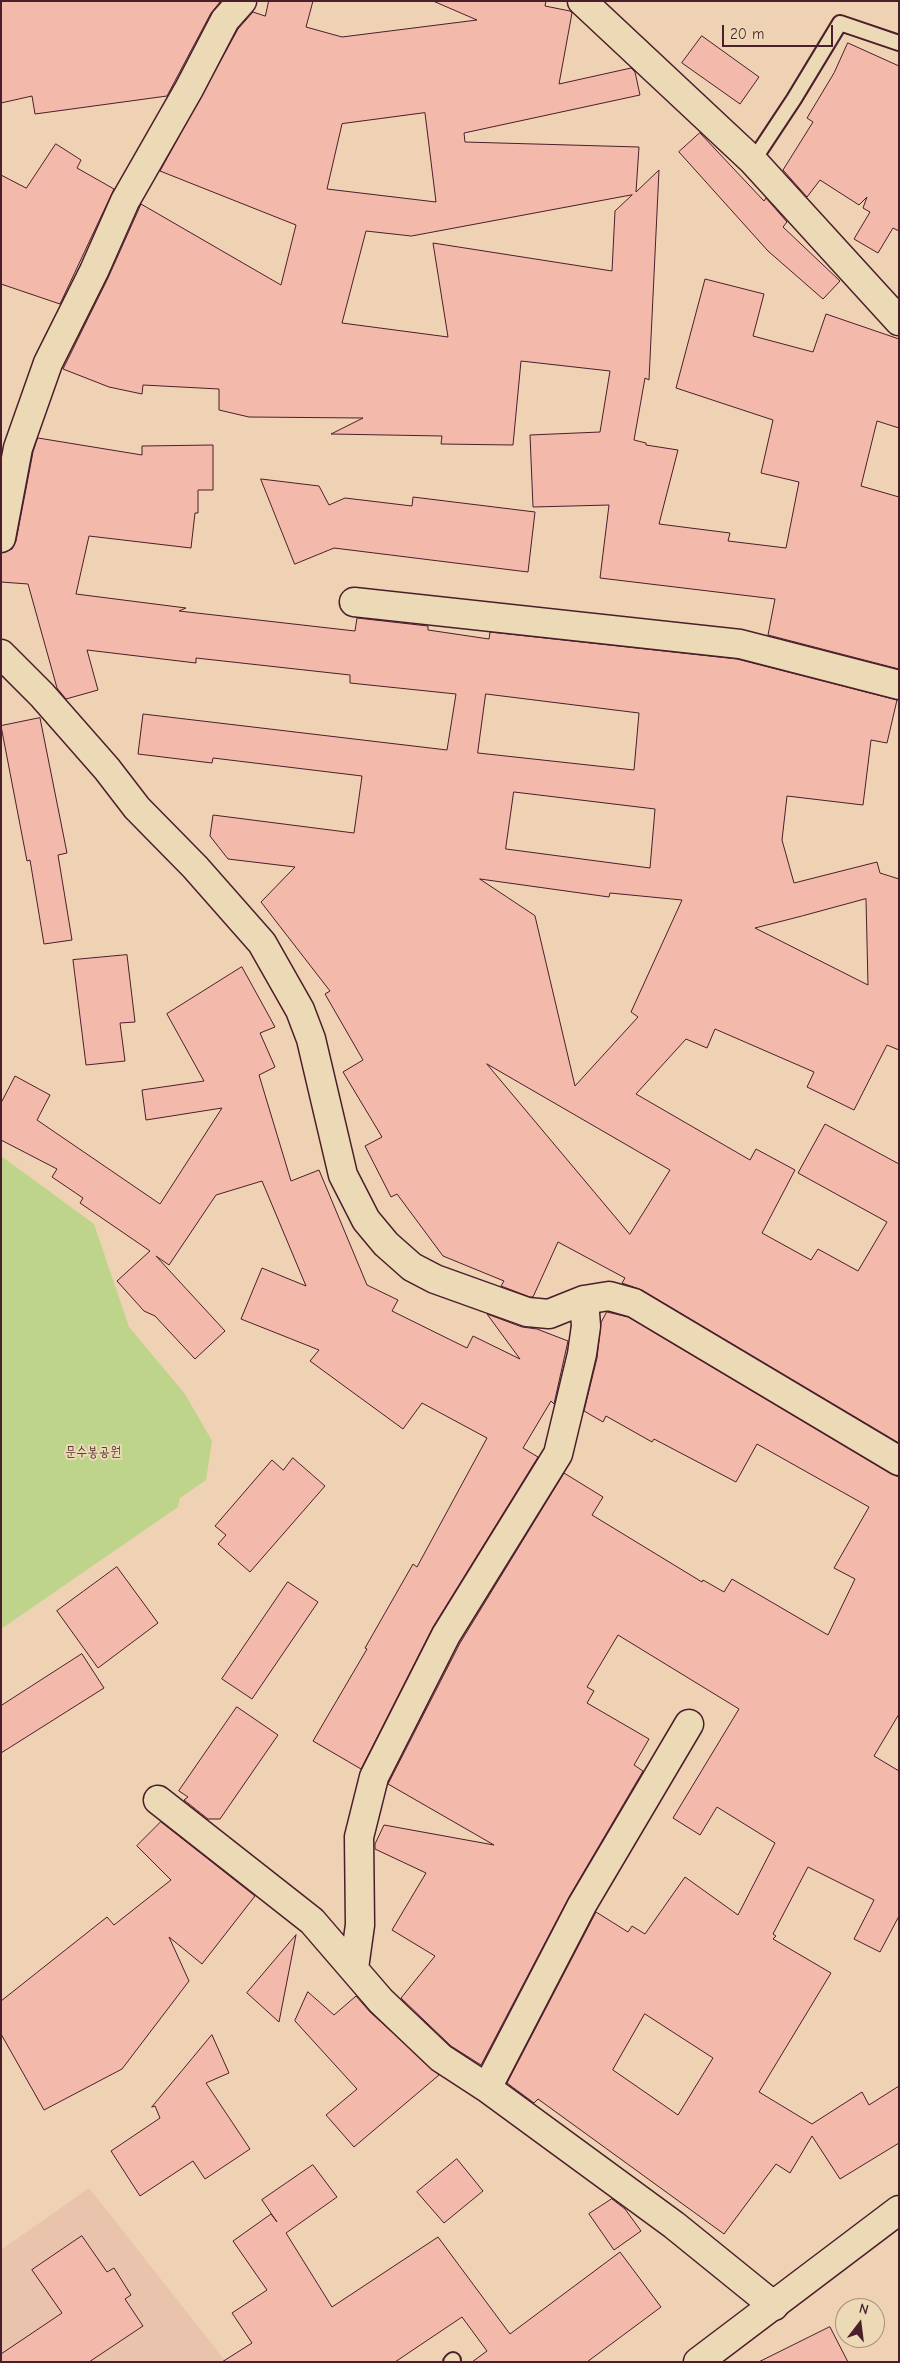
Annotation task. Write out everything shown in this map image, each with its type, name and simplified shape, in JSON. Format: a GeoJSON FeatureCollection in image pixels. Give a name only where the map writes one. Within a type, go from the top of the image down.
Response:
{"type":"FeatureCollection","features":[{"type":"Feature","properties":{"kind":"street"},"geometry":{"type":"LineString","coordinates":[[1,538],[18,448],[48,363],[94,271],[125,202],[224,20],[242,1]]}},
{"type":"Feature","properties":{"kind":"street"},"geometry":{"type":"LineString","coordinates":[[582,1],[753,161],[899,321]]}},
{"type":"Feature","properties":{"kind":"street"},"geometry":{"type":"LineString","coordinates":[[354,602],[740,644],[899,685]]}},
{"type":"Feature","properties":{"kind":"street"},"geometry":{"type":"LineString","coordinates":[[1,654],[42,695],[108,769],[137,808],[195,867],[262,943],[300,1010],[308,1031],[343,1175],[366,1220],[386,1244],[412,1267],[435,1279],[527,1312],[549,1314],[584,1300],[609,1296],[634,1303],[899,1461]]}},
{"type":"Feature","properties":{"kind":"street"},"geometry":{"type":"LineString","coordinates":[[354,1968],[360,1925],[359,1837],[374,1776],[446,1635],[558,1454],[582,1354],[586,1326],[584,1300]]}},
{"type":"Feature","properties":{"kind":"street"},"geometry":{"type":"LineString","coordinates":[[487,2088],[582,1905],[689,1724]]}},
{"type":"Feature","properties":{"kind":"street"},"geometry":{"type":"LineString","coordinates":[[158,1800],[312,1921],[381,2001],[442,2058],[487,2088],[674,2225],[774,2306]]}},
{"type":"Feature","properties":{"kind":"street"},"geometry":{"type":"LineString","coordinates":[[698,2362],[899,2210]]}},
{"type":"Feature","properties":{"kind":"lane"},"geometry":{"type":"LineString","coordinates":[[753,161],[794,100],[840,23],[899,43]]}},
{"type":"Feature","properties":{"kind":"shaded area"},"geometry":{"type":"Polygon","coordinates":[[[89,2188],[226,2362],[1,2362],[1,2250],[89,2188]]]}},
{"type":"Feature","properties":{"kind":"green space","name":"문수봉공원"},"geometry":{"type":"Polygon","coordinates":[[[1,1156],[94,1224],[129,1327],[185,1394],[212,1441],[206,1480],[180,1498],[178,1507],[1,1629],[1,1156]]]}},
{"type":"Feature","properties":{"kind":"building"},"geometry":{"type":"Polygon","coordinates":[[[1,1],[220,2],[211,13],[167,96],[35,114],[32,96],[1,103],[1,1]]]}},
{"type":"Feature","properties":{"kind":"building"},"geometry":{"type":"Polygon","coordinates":[[[269,1],[313,1],[306,27],[342,37],[477,20],[433,1],[546,1],[545,6],[572,13],[559,84],[631,68],[635,72],[640,95],[464,133],[465,142],[639,147],[636,192],[659,170],[649,380],[645,378],[634,440],[646,443],[646,445],[678,450],[659,524],[730,533],[728,541],[786,548],[799,482],[761,473],[773,420],[676,388],[705,279],[764,294],[753,336],[813,352],[826,314],[899,339],[899,428],[877,421],[861,486],[899,497],[899,669],[768,635],[775,599],[600,578],[609,505],[533,507],[530,435],[600,432],[610,371],[521,361],[513,445],[441,444],[442,436],[331,434],[363,418],[249,417],[219,410],[219,389],[143,385],[142,394],[109,387],[63,369],[108,278],[141,204],[281,285],[296,225],[160,171],[238,29],[253,12],[265,16],[269,1]],[[425,113],[342,124],[327,189],[436,202],[425,113]],[[632,195],[411,236],[366,231],[342,323],[448,337],[433,243],[612,271],[615,211],[632,195]]]}},
{"type":"Feature","properties":{"kind":"building"},"geometry":{"type":"Polygon","coordinates":[[[702,36],[759,77],[740,104],[682,63],[702,36]]]}},
{"type":"Feature","properties":{"kind":"building"},"geometry":{"type":"Polygon","coordinates":[[[848,43],[899,66],[899,231],[893,228],[878,253],[854,239],[870,212],[863,208],[867,197],[859,205],[820,180],[807,197],[783,170],[813,122],[807,118],[834,73],[848,43]]]}},
{"type":"Feature","properties":{"kind":"building"},"geometry":{"type":"Polygon","coordinates":[[[700,133],[764,201],[766,198],[787,222],[783,227],[840,281],[823,299],[768,251],[679,152],[700,133]]]}},
{"type":"Feature","properties":{"kind":"building"},"geometry":{"type":"Polygon","coordinates":[[[56,144],[81,160],[77,168],[114,189],[60,304],[1,284],[1,175],[26,188],[56,144]]]}},
{"type":"Feature","properties":{"kind":"building"},"geometry":{"type":"Polygon","coordinates":[[[38,438],[142,455],[142,446],[213,445],[213,490],[198,490],[198,513],[195,513],[191,548],[89,536],[76,594],[186,608],[179,611],[355,631],[357,618],[428,626],[428,630],[489,639],[490,632],[737,659],[897,700],[887,743],[871,740],[863,805],[787,796],[782,840],[794,883],[877,862],[880,873],[899,879],[899,1050],[887,1045],[854,1110],[807,1087],[814,1072],[715,1029],[707,1048],[686,1039],[636,1094],[750,1160],[756,1149],[795,1170],[762,1233],[811,1260],[818,1249],[858,1271],[887,1222],[798,1173],[825,1124],[899,1164],[899,1443],[642,1290],[622,1283],[625,1278],[558,1242],[533,1297],[530,1297],[501,1286],[504,1281],[443,1256],[397,1194],[391,1197],[365,1146],[382,1137],[343,1072],[363,1060],[325,994],[330,991],[261,902],[295,867],[228,859],[210,836],[213,815],[354,833],[362,776],[213,758],[212,763],[138,754],[143,714],[447,750],[456,694],[350,683],[350,675],[196,658],[196,663],[87,650],[98,690],[66,699],[57,688],[28,584],[1,582],[1,553],[12,549],[16,541],[33,452],[38,438]],[[486,694],[478,753],[634,770],[639,713],[486,694]],[[514,792],[506,849],[650,868],[655,809],[514,792]],[[480,879],[535,916],[575,1086],[638,1017],[631,1012],[682,900],[610,893],[609,897],[480,879]],[[866,899],[755,928],[868,985],[866,899]],[[487,1064],[630,1234],[670,1170],[487,1064]]]}},
{"type":"Feature","properties":{"kind":"building"},"geometry":{"type":"Polygon","coordinates":[[[261,479],[319,486],[329,505],[345,498],[412,506],[413,497],[535,512],[528,572],[334,548],[295,564],[261,479]]]}},
{"type":"Feature","properties":{"kind":"building"},"geometry":{"type":"Polygon","coordinates":[[[40,718],[67,853],[58,855],[72,940],[44,944],[30,860],[27,861],[1,726],[40,718]]]}},
{"type":"Feature","properties":{"kind":"building"},"geometry":{"type":"Polygon","coordinates":[[[127,955],[135,1022],[120,1023],[125,1061],[86,1065],[73,960],[127,955]]]}},
{"type":"Feature","properties":{"kind":"building"},"geometry":{"type":"Polygon","coordinates":[[[242,967],[275,1027],[260,1033],[275,1067],[259,1075],[291,1181],[319,1170],[367,1285],[398,1300],[392,1311],[467,1348],[473,1336],[520,1359],[487,1314],[522,1327],[537,1329],[568,1341],[554,1404],[551,1401],[523,1448],[538,1457],[433,1627],[361,1769],[313,1741],[367,1649],[365,1648],[413,1564],[417,1567],[487,1438],[422,1403],[403,1429],[310,1361],[319,1350],[241,1319],[262,1268],[306,1286],[262,1181],[216,1195],[169,1265],[156,1256],[225,1331],[195,1359],[155,1316],[144,1311],[117,1281],[150,1251],[80,1203],[83,1198],[52,1177],[57,1169],[1,1140],[1,1103],[15,1076],[50,1095],[37,1120],[160,1204],[222,1108],[146,1120],[142,1090],[204,1081],[167,1014],[242,967]]]}},
{"type":"Feature","properties":{"kind":"building"},"geometry":{"type":"Polygon","coordinates":[[[607,1312],[628,1317],[899,1477],[899,1714],[874,1756],[899,1771],[899,1916],[880,1952],[854,1939],[874,1900],[808,1867],[773,1934],[776,1936],[773,1939],[831,1973],[759,2092],[812,2124],[862,2092],[869,2105],[899,2086],[899,2143],[840,2179],[812,2136],[790,2173],[776,2164],[724,2234],[538,2099],[534,2103],[507,2083],[596,1912],[628,1932],[632,1926],[645,1934],[685,1877],[738,1915],[775,1843],[717,1807],[700,1835],[673,1818],[739,1709],[618,1635],[587,1687],[594,1691],[587,1703],[649,1739],[634,1765],[643,1771],[569,1897],[481,2065],[451,2046],[401,1998],[435,1956],[392,1930],[426,1873],[375,1849],[375,1844],[384,1825],[494,1845],[388,1784],[460,1643],[564,1473],[603,1497],[592,1515],[702,1582],[703,1580],[724,1592],[732,1579],[828,1635],[855,1579],[834,1568],[869,1507],[757,1444],[736,1482],[654,1439],[652,1442],[606,1416],[603,1422],[584,1411],[597,1358],[601,1323],[607,1312]],[[645,2014],[613,2070],[678,2115],[713,2058],[645,2014]]]}},
{"type":"Feature","properties":{"kind":"building"},"geometry":{"type":"Polygon","coordinates":[[[293,1458],[325,1486],[250,1572],[218,1544],[226,1535],[215,1526],[272,1460],[283,1470],[293,1458]]]}},
{"type":"Feature","properties":{"kind":"building"},"geometry":{"type":"Polygon","coordinates":[[[117,1567],[158,1623],[98,1668],[57,1611],[117,1567]]]}},
{"type":"Feature","properties":{"kind":"building"},"geometry":{"type":"Polygon","coordinates":[[[288,1582],[318,1602],[252,1699],[222,1679],[288,1582]]]}},
{"type":"Feature","properties":{"kind":"building"},"geometry":{"type":"Polygon","coordinates":[[[82,1654],[104,1688],[1,1753],[1,1706],[82,1654]]]}},
{"type":"Feature","properties":{"kind":"building"},"geometry":{"type":"Polygon","coordinates":[[[237,1707],[278,1735],[220,1819],[208,1819],[184,1800],[188,1797],[179,1791],[237,1707]]]}},
{"type":"Feature","properties":{"kind":"building"},"geometry":{"type":"Polygon","coordinates":[[[161,1822],[255,1896],[202,1964],[169,1937],[189,1981],[122,2069],[44,2110],[1,2034],[1,2001],[107,1917],[114,1925],[171,1880],[137,1846],[161,1822]]]}},
{"type":"Feature","properties":{"kind":"building"},"geometry":{"type":"Polygon","coordinates":[[[296,1935],[279,2022],[247,1993],[296,1935]]]}},
{"type":"Feature","properties":{"kind":"building"},"geometry":{"type":"Polygon","coordinates":[[[308,1992],[334,2015],[356,1996],[370,2012],[439,2075],[354,2147],[326,2115],[357,2089],[295,2021],[308,1992]]]}},
{"type":"Feature","properties":{"kind":"building"},"geometry":{"type":"Polygon","coordinates":[[[212,2035],[229,2073],[206,2083],[250,2149],[205,2179],[193,2161],[140,2196],[111,2151],[160,2118],[155,2106],[152,2107],[212,2035]]]}},
{"type":"Feature","properties":{"kind":"building"},"geometry":{"type":"Polygon","coordinates":[[[457,2159],[483,2191],[444,2223],[417,2192],[457,2159]]]}},
{"type":"Feature","properties":{"kind":"building"},"geometry":{"type":"Polygon","coordinates":[[[313,2165],[337,2197],[286,2233],[332,2307],[438,2237],[510,2334],[620,2252],[661,2307],[587,2362],[472,2362],[487,2351],[462,2317],[395,2362],[222,2362],[252,2343],[232,2313],[267,2290],[233,2241],[271,2214],[277,2222],[262,2200],[313,2165]]]}},
{"type":"Feature","properties":{"kind":"building"},"geometry":{"type":"Polygon","coordinates":[[[612,2199],[625,2209],[641,2231],[614,2250],[589,2214],[612,2199]]]}},
{"type":"Feature","properties":{"kind":"building"},"geometry":{"type":"Polygon","coordinates":[[[82,2236],[107,2272],[114,2268],[131,2295],[125,2299],[143,2326],[89,2362],[1,2362],[1,2354],[62,2313],[32,2270],[82,2236]]]}},
{"type":"Feature","properties":{"kind":"building"},"geometry":{"type":"Polygon","coordinates":[[[830,2327],[835,2337],[835,2348],[841,2348],[848,2362],[759,2362],[830,2327]]]}}]}
